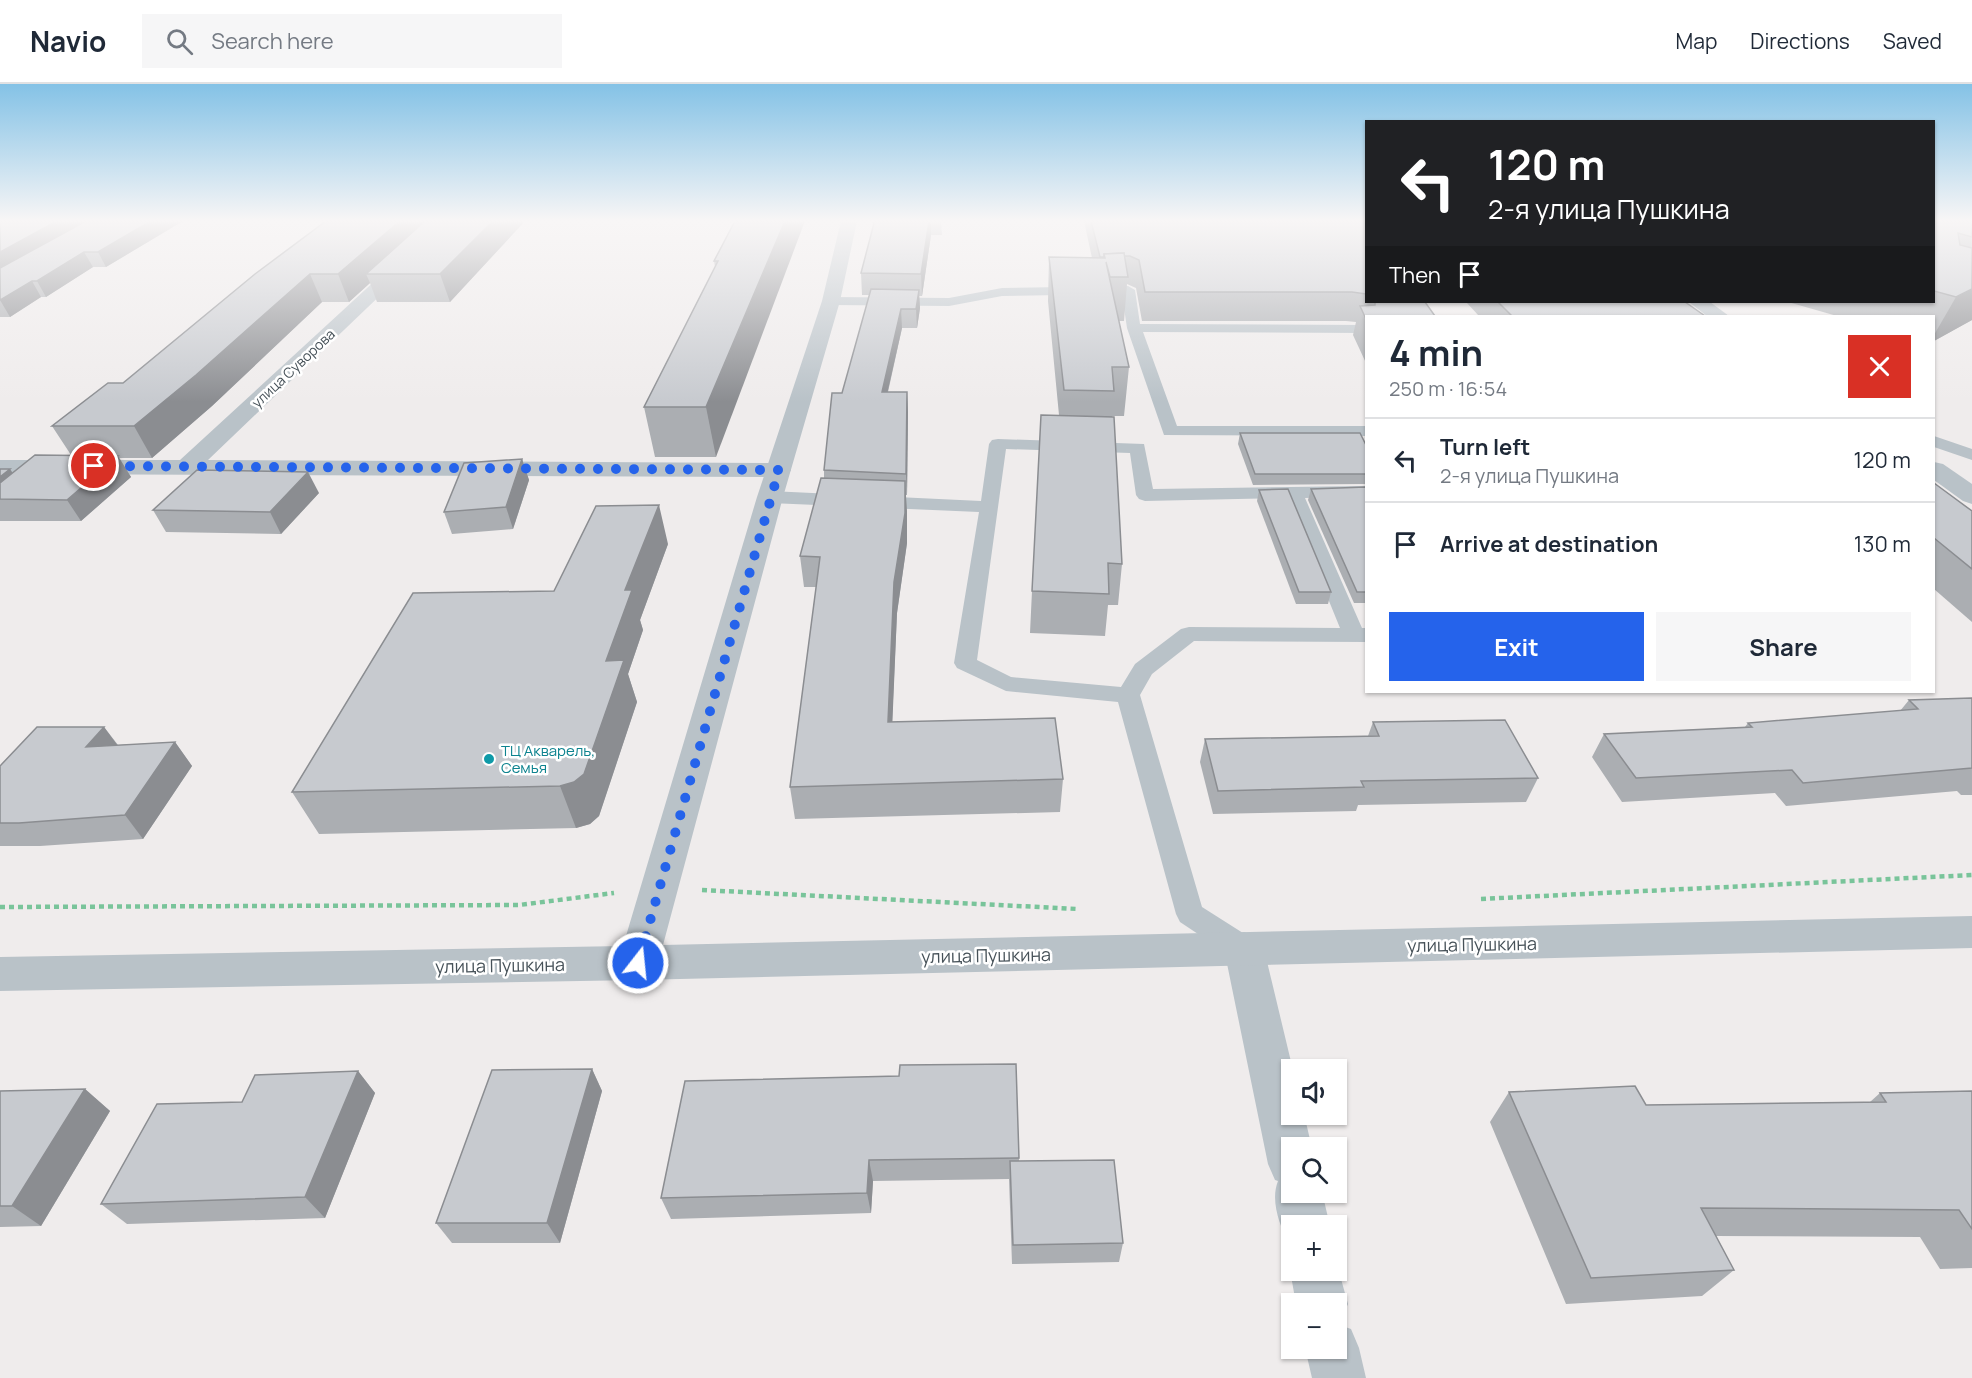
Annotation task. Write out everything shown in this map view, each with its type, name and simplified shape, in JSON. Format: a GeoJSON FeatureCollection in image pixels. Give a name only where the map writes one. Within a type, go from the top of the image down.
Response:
{"type":"FeatureCollection","features":[{"type":"Feature","properties":{"kind":"street","name":"улица Суворова"},"geometry":{"type":"LineString","coordinates":[[188,466],[385,281]]}},
{"type":"Feature","properties":{"kind":"street"},"geometry":{"type":"LineString","coordinates":[[638,963],[770,498],[835,281]]}},
{"type":"Feature","properties":{"kind":"street"},"geometry":{"type":"LineString","coordinates":[[1700,303],[1718,315]]}},
{"type":"Feature","properties":{"kind":"street"},"geometry":{"type":"LineString","coordinates":[[0,467],[779,470]]}},
{"type":"Feature","properties":{"kind":"street"},"geometry":{"type":"LineString","coordinates":[[1935,470],[1972,496]]}},
{"type":"Feature","properties":{"kind":"street","name":"улица Пушкина"},"geometry":{"type":"LineString","coordinates":[[0,974],[638,963],[1972,932]]}},
{"type":"Feature","properties":{"kind":"street"},"geometry":{"type":"LineString","coordinates":[[1244,949],[1286,1137]]}},
{"type":"Feature","properties":{"kind":"street"},"geometry":{"type":"LineString","coordinates":[[1335,1359],[1339,1378]]}},
{"type":"Feature","properties":{"kind":"lane"},"geometry":{"type":"LineString","coordinates":[[831,301],[949,302],[1002,292],[1128,290],[1134,328],[1170,431],[1365,430]]}},
{"type":"Feature","properties":{"kind":"lane"},"geometry":{"type":"LineString","coordinates":[[1134,328],[1365,329]]}},
{"type":"Feature","properties":{"kind":"lane"},"geometry":{"type":"LineString","coordinates":[[1935,441],[1972,455]]}},
{"type":"Feature","properties":{"kind":"lane"},"geometry":{"type":"LineString","coordinates":[[1128,695],[1006,684],[965,663],[999,444],[1138,448],[1144,495],[1365,491]]}},
{"type":"Feature","properties":{"kind":"lane"},"geometry":{"type":"LineString","coordinates":[[1244,949],[1190,914],[1128,695],[1143,669],[1188,634],[1360,635],[1294,493]]}},
{"type":"Feature","properties":{"kind":"lane"},"geometry":{"type":"LineString","coordinates":[[770,498],[989,507]]}},
{"type":"Feature","properties":{"kind":"path"},"geometry":{"type":"LineString","coordinates":[[1474,900],[1972,875]]}},
{"type":"Feature","properties":{"kind":"path"},"geometry":{"type":"LineString","coordinates":[[0,907],[519,905],[659,888],[1084,909]]}},
{"type":"Feature","properties":{"kind":"building"},"geometry":{"type":"Polygon","coordinates":[[[0,281],[31,281],[0,300],[0,281]]]}},
{"type":"Feature","properties":{"kind":"building"},"geometry":{"type":"Polygon","coordinates":[[[246,281],[302,281],[196,375],[134,426],[52,426],[108,383],[123,383],[246,281]]]}},
{"type":"Feature","properties":{"kind":"building"},"geometry":{"type":"Polygon","coordinates":[[[708,281],[759,281],[706,407],[644,407],[708,281]]]}},
{"type":"Feature","properties":{"kind":"building"},"geometry":{"type":"Polygon","coordinates":[[[1052,281],[1110,281],[1129,367],[1112,367],[1114,391],[1064,390],[1052,281]]]}},
{"type":"Feature","properties":{"kind":"building"},"geometry":{"type":"Polygon","coordinates":[[[1143,281],[1365,281],[1365,294],[1145,292],[1143,281]]]}},
{"type":"Feature","properties":{"kind":"building"},"geometry":{"type":"Polygon","coordinates":[[[1935,281],[1972,281],[1972,289],[1956,297],[1935,291],[1935,281]]]}},
{"type":"Feature","properties":{"kind":"building"},"geometry":{"type":"Polygon","coordinates":[[[871,289],[919,290],[916,309],[901,309],[882,392],[907,392],[906,474],[824,470],[832,393],[842,393],[871,289]]]}},
{"type":"Feature","properties":{"kind":"building"},"geometry":{"type":"Polygon","coordinates":[[[1375,303],[1426,303],[1434,315],[1365,315],[1365,317],[1360,306],[1375,305],[1375,303]]]}},
{"type":"Feature","properties":{"kind":"building"},"geometry":{"type":"Polygon","coordinates":[[[1499,303],[1686,303],[1704,315],[1511,315],[1499,303]]]}},
{"type":"Feature","properties":{"kind":"building"},"geometry":{"type":"Polygon","coordinates":[[[1041,415],[1114,417],[1122,564],[1108,563],[1109,594],[1032,591],[1041,415]]]}},
{"type":"Feature","properties":{"kind":"building"},"geometry":{"type":"Polygon","coordinates":[[[1240,433],[1360,433],[1365,443],[1365,474],[1255,474],[1240,433]]]}},
{"type":"Feature","properties":{"kind":"building"},"geometry":{"type":"Polygon","coordinates":[[[35,455],[118,456],[67,500],[0,499],[0,483],[35,455]]]}},
{"type":"Feature","properties":{"kind":"building"},"geometry":{"type":"Polygon","coordinates":[[[522,459],[506,507],[444,512],[464,463],[522,459]]]}},
{"type":"Feature","properties":{"kind":"building"},"geometry":{"type":"Polygon","coordinates":[[[0,469],[10,469],[0,477],[0,469]]]}},
{"type":"Feature","properties":{"kind":"building"},"geometry":{"type":"Polygon","coordinates":[[[197,470],[308,472],[270,512],[153,510],[197,470]]]}},
{"type":"Feature","properties":{"kind":"building"},"geometry":{"type":"Polygon","coordinates":[[[821,478],[905,481],[905,513],[894,582],[888,722],[1055,718],[1063,779],[790,787],[820,557],[800,556],[821,478]]]}},
{"type":"Feature","properties":{"kind":"building"},"geometry":{"type":"Polygon","coordinates":[[[1935,484],[1972,511],[1972,569],[1935,539],[1935,484]]]}},
{"type":"Feature","properties":{"kind":"building"},"geometry":{"type":"Polygon","coordinates":[[[1365,487],[1365,592],[1357,592],[1311,489],[1365,487]]]}},
{"type":"Feature","properties":{"kind":"building"},"geometry":{"type":"Polygon","coordinates":[[[1288,489],[1331,592],[1299,592],[1259,490],[1288,489]]]}},
{"type":"Feature","properties":{"kind":"building","name":"ТЦ Акварель, Семья"},"geometry":{"type":"Polygon","coordinates":[[[659,505],[625,590],[632,590],[606,661],[624,660],[584,774],[574,782],[560,786],[292,792],[413,593],[554,591],[596,506],[659,505]]]}},
{"type":"Feature","properties":{"kind":"building"},"geometry":{"type":"Polygon","coordinates":[[[1972,698],[1972,768],[1803,783],[1792,770],[1636,778],[1604,734],[1752,727],[1748,723],[1918,709],[1909,700],[1972,698]]]}},
{"type":"Feature","properties":{"kind":"building"},"geometry":{"type":"Polygon","coordinates":[[[1505,720],[1538,778],[1361,781],[1364,787],[1218,791],[1205,739],[1379,736],[1373,722],[1505,720]]]}},
{"type":"Feature","properties":{"kind":"building"},"geometry":{"type":"Polygon","coordinates":[[[37,727],[104,727],[86,747],[175,742],[125,815],[0,823],[0,766],[37,727]]]}},
{"type":"Feature","properties":{"kind":"building"},"geometry":{"type":"Polygon","coordinates":[[[1016,1064],[1019,1158],[869,1160],[867,1193],[661,1198],[685,1081],[899,1076],[900,1065],[1016,1064]]]}},
{"type":"Feature","properties":{"kind":"building"},"geometry":{"type":"Polygon","coordinates":[[[592,1069],[547,1223],[436,1223],[492,1070],[592,1069]]]}},
{"type":"Feature","properties":{"kind":"building"},"geometry":{"type":"Polygon","coordinates":[[[358,1071],[305,1197],[101,1204],[157,1104],[242,1102],[255,1075],[358,1071]]]}},
{"type":"Feature","properties":{"kind":"building"},"geometry":{"type":"Polygon","coordinates":[[[1635,1086],[1646,1105],[1886,1102],[1880,1093],[1972,1091],[1972,1229],[1959,1210],[1701,1208],[1734,1270],[1591,1278],[1509,1092],[1635,1086]]]}},
{"type":"Feature","properties":{"kind":"building"},"geometry":{"type":"Polygon","coordinates":[[[85,1089],[12,1206],[0,1206],[0,1091],[85,1089]]]}},
{"type":"Feature","properties":{"kind":"building"},"geometry":{"type":"Polygon","coordinates":[[[1114,1160],[1123,1243],[1013,1245],[1010,1161],[1114,1160]]]}},
{"type":"Feature","properties":{"kind":"place","name":"ТЦ Акварель, Семья"},"geometry":{"type":"Point","coordinates":[489,759]}},
{"type":"Feature","properties":{"kind":"route"},"geometry":{"type":"LineString","coordinates":[[94,466],[779,470],[638,963]]}}]}
